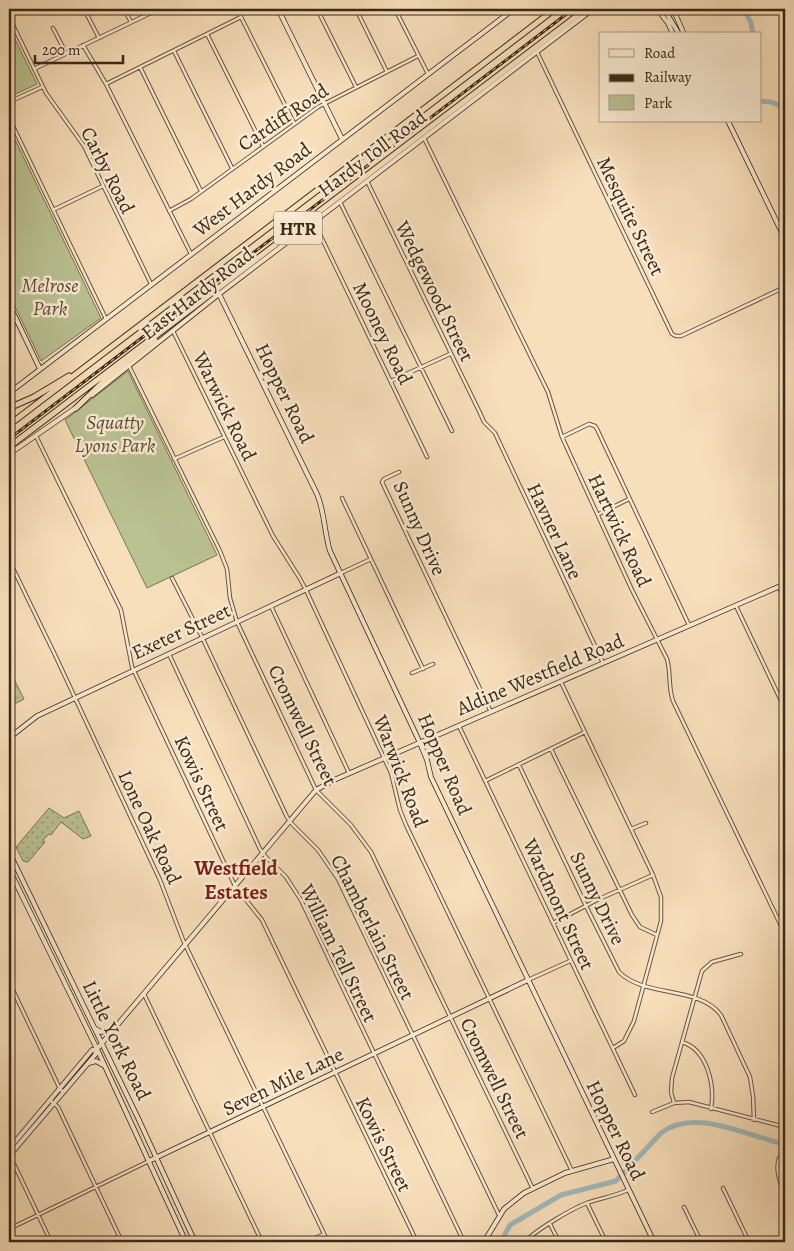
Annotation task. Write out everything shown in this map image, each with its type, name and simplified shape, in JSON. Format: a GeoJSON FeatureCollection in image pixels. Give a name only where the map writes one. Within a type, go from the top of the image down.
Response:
{"type":"FeatureCollection","features":[{"type":"Feature","properties":{"kind":"highway","name":"Hardy Toll Road"},"geometry":{"type":"LineString","coordinates":[[9,424],[556,9]]}},
{"type":"Feature","properties":{"kind":"highway","name":"Hardy Toll Road"},"geometry":{"type":"LineString","coordinates":[[9,447],[586,9]]}},
{"type":"Feature","properties":{"kind":"highway"},"geometry":{"type":"LineString","coordinates":[[76,408],[104,381],[162,334],[176,320]]}},
{"type":"Feature","properties":{"kind":"highway"},"geometry":{"type":"LineString","coordinates":[[9,408],[25,402],[80,370]]}},
{"type":"Feature","properties":{"kind":"main road"},"geometry":{"type":"LineString","coordinates":[[278,9],[342,139]]}},
{"type":"Feature","properties":{"kind":"main road","name":"West Hardy Road"},"geometry":{"type":"LineString","coordinates":[[9,393],[514,9]]}},
{"type":"Feature","properties":{"kind":"main road","name":"East Hardy Road"},"geometry":{"type":"LineString","coordinates":[[9,454],[76,408],[219,294],[593,9]]}},
{"type":"Feature","properties":{"kind":"main road"},"geometry":{"type":"LineString","coordinates":[[657,9],[668,23],[672,32]]}},
{"type":"Feature","properties":{"kind":"main road"},"geometry":{"type":"LineString","coordinates":[[664,9],[678,32]]}},
{"type":"Feature","properties":{"kind":"main road"},"geometry":{"type":"LineString","coordinates":[[673,9],[683,32]]}},
{"type":"Feature","properties":{"kind":"main road"},"geometry":{"type":"LineString","coordinates":[[728,122],[785,240]]}},
{"type":"Feature","properties":{"kind":"main road","name":"Hopper Road"},"geometry":{"type":"LineString","coordinates":[[219,294],[318,494],[330,551],[420,743],[431,777],[654,1242]]}},
{"type":"Feature","properties":{"kind":"main road"},"geometry":{"type":"LineString","coordinates":[[9,304],[40,369]]}},
{"type":"Feature","properties":{"kind":"main road","name":"Exeter Street"},"geometry":{"type":"LineString","coordinates":[[9,738],[33,718],[341,573]]}},
{"type":"Feature","properties":{"kind":"main road","name":"Aldine Westfield Road"},"geometry":{"type":"LineString","coordinates":[[61,1091],[92,1050],[102,1044],[316,790],[349,773],[785,584]]}},
{"type":"Feature","properties":{"kind":"main road","name":"Little York Road"},"geometry":{"type":"LineString","coordinates":[[9,852],[195,1242]]}},
{"type":"Feature","properties":{"kind":"main road","name":"Little York Road"},"geometry":{"type":"LineString","coordinates":[[9,869],[186,1242]]}},
{"type":"Feature","properties":{"kind":"main road"},"geometry":{"type":"LineString","coordinates":[[29,910],[35,906]]}},
{"type":"Feature","properties":{"kind":"main road","name":"Seven Mile Lane"},"geometry":{"type":"LineString","coordinates":[[149,1161],[528,980]]}},
{"type":"Feature","properties":{"kind":"main road"},"geometry":{"type":"LineString","coordinates":[[93,1025],[97,1031],[101,1032],[114,1029]]}},
{"type":"Feature","properties":{"kind":"main road","name":"Aldine Westfield Road"},"geometry":{"type":"LineString","coordinates":[[9,1149],[95,1055],[96,1049]]}},
{"type":"Feature","properties":{"kind":"main road"},"geometry":{"type":"LineString","coordinates":[[87,1064],[96,1061],[104,1066]]}},
{"type":"Feature","properties":{"kind":"main road","name":"Aldine Westfield Road"},"geometry":{"type":"LineString","coordinates":[[9,1157],[52,1101]]}},
{"type":"Feature","properties":{"kind":"main road"},"geometry":{"type":"LineString","coordinates":[[484,1242],[499,1216],[509,1204],[533,1189],[572,1171],[614,1159]]}},
{"type":"Feature","properties":{"kind":"street"},"geometry":{"type":"LineString","coordinates":[[84,9],[99,38]]}},
{"type":"Feature","properties":{"kind":"street"},"geometry":{"type":"LineString","coordinates":[[124,9],[131,22]]}},
{"type":"Feature","properties":{"kind":"street"},"geometry":{"type":"LineString","coordinates":[[34,69],[159,9]]}},
{"type":"Feature","properties":{"kind":"street"},"geometry":{"type":"LineString","coordinates":[[237,9],[294,123]]}},
{"type":"Feature","properties":{"kind":"street"},"geometry":{"type":"LineString","coordinates":[[317,9],[356,87]]}},
{"type":"Feature","properties":{"kind":"street"},"geometry":{"type":"LineString","coordinates":[[356,9],[387,72]]}},
{"type":"Feature","properties":{"kind":"street"},"geometry":{"type":"LineString","coordinates":[[394,9],[428,74]]}},
{"type":"Feature","properties":{"kind":"street","name":"Carby Road"},"geometry":{"type":"LineString","coordinates":[[9,17],[42,87],[84,146],[151,285]]}},
{"type":"Feature","properties":{"kind":"street"},"geometry":{"type":"LineString","coordinates":[[106,84],[241,17]]}},
{"type":"Feature","properties":{"kind":"street"},"geometry":{"type":"LineString","coordinates":[[53,28],[66,54]]}},
{"type":"Feature","properties":{"kind":"street"},"geometry":{"type":"LineString","coordinates":[[207,34],[263,146]]}},
{"type":"Feature","properties":{"kind":"street"},"geometry":{"type":"LineString","coordinates":[[83,45],[106,84],[191,254]]}},
{"type":"Feature","properties":{"kind":"street"},"geometry":{"type":"LineString","coordinates":[[174,51],[232,168]]}},
{"type":"Feature","properties":{"kind":"street","name":"Mesquite Street"},"geometry":{"type":"LineString","coordinates":[[536,51],[672,334],[682,336],[785,287]]}},
{"type":"Feature","properties":{"kind":"street","name":"Cardiff Road"},"geometry":{"type":"LineString","coordinates":[[169,211],[191,199],[294,123],[325,103],[418,56]]}},
{"type":"Feature","properties":{"kind":"street"},"geometry":{"type":"LineString","coordinates":[[140,67],[201,191]]}},
{"type":"Feature","properties":{"kind":"street"},"geometry":{"type":"LineString","coordinates":[[9,102],[42,87]]}},
{"type":"Feature","properties":{"kind":"street"},"geometry":{"type":"LineString","coordinates":[[9,118],[106,319]]}},
{"type":"Feature","properties":{"kind":"street","name":"Hartwick Road"},"geometry":{"type":"LineString","coordinates":[[424,138],[548,392],[562,437],[668,664],[670,690],[673,700],[785,934]]}},
{"type":"Feature","properties":{"kind":"street","name":"Wedgewood Street"},"geometry":{"type":"LineString","coordinates":[[367,181],[480,413]]}},
{"type":"Feature","properties":{"kind":"street"},"geometry":{"type":"LineString","coordinates":[[53,210],[103,186]]}},
{"type":"Feature","properties":{"kind":"street"},"geometry":{"type":"LineString","coordinates":[[340,202],[452,431]]}},
{"type":"Feature","properties":{"kind":"street","name":"Mooney Road"},"geometry":{"type":"LineString","coordinates":[[314,222],[428,457]]}},
{"type":"Feature","properties":{"kind":"street","name":"Warwick Road"},"geometry":{"type":"LineString","coordinates":[[173,331],[273,536],[306,590],[391,772],[400,810],[406,825],[572,1171]]}},
{"type":"Feature","properties":{"kind":"street"},"geometry":{"type":"LineString","coordinates":[[391,381],[450,354]]}},
{"type":"Feature","properties":{"kind":"street","name":"Cromwell Street"},"geometry":{"type":"LineString","coordinates":[[129,366],[220,551],[227,569],[230,598],[237,622],[316,790],[352,825],[371,852],[533,1189]]}},
{"type":"Feature","properties":{"kind":"street","name":"Havner Lane"},"geometry":{"type":"LineString","coordinates":[[480,413],[484,422],[495,433],[603,663]]}},
{"type":"Feature","properties":{"kind":"street"},"geometry":{"type":"LineString","coordinates":[[562,437],[589,424],[595,426],[689,626]]}},
{"type":"Feature","properties":{"kind":"street","name":"Kowis Street"},"geometry":{"type":"LineString","coordinates":[[35,435],[121,610],[134,670],[235,886],[262,920],[417,1242]]}},
{"type":"Feature","properties":{"kind":"street"},"geometry":{"type":"LineString","coordinates":[[174,459],[224,437]]}},
{"type":"Feature","properties":{"kind":"street","name":"Sunny Drive"},"geometry":{"type":"LineString","coordinates":[[399,472],[383,479],[382,482],[490,712]]}},
{"type":"Feature","properties":{"kind":"street"},"geometry":{"type":"LineString","coordinates":[[342,498],[423,668]]}},
{"type":"Feature","properties":{"kind":"street"},"geometry":{"type":"LineString","coordinates":[[599,514],[629,499]]}},
{"type":"Feature","properties":{"kind":"street","name":"Exeter Street"},"geometry":{"type":"LineString","coordinates":[[341,573],[371,559]]}},
{"type":"Feature","properties":{"kind":"street","name":"Lone Oak Road"},"geometry":{"type":"LineString","coordinates":[[9,560],[160,880],[186,945],[328,1242]]}},
{"type":"Feature","properties":{"kind":"street","name":"Chamberlain Street"},"geometry":{"type":"LineString","coordinates":[[172,578],[289,820],[318,850],[338,879],[499,1216]]}},
{"type":"Feature","properties":{"kind":"street"},"geometry":{"type":"LineString","coordinates":[[779,587],[785,601]]}},
{"type":"Feature","properties":{"kind":"street"},"geometry":{"type":"LineString","coordinates":[[271,606],[349,773]]}},
{"type":"Feature","properties":{"kind":"street"},"geometry":{"type":"LineString","coordinates":[[736,606],[785,709]]}},
{"type":"Feature","properties":{"kind":"street","name":"William Tell Street"},"geometry":{"type":"LineString","coordinates":[[169,654],[262,853],[286,877],[300,900],[464,1242]]}},
{"type":"Feature","properties":{"kind":"street"},"geometry":{"type":"LineString","coordinates":[[412,673],[433,664]]}},
{"type":"Feature","properties":{"kind":"street"},"geometry":{"type":"LineString","coordinates":[[561,682],[653,874],[662,904],[661,921],[630,1032],[624,1041],[613,1048]]}},
{"type":"Feature","properties":{"kind":"street","name":"Wardmont Street"},"geometry":{"type":"LineString","coordinates":[[459,725],[635,1095]]}},
{"type":"Feature","properties":{"kind":"street"},"geometry":{"type":"LineString","coordinates":[[485,780],[585,732]]}},
{"type":"Feature","properties":{"kind":"street"},"geometry":{"type":"LineString","coordinates":[[551,748],[619,890],[638,924],[657,934]]}},
{"type":"Feature","properties":{"kind":"street","name":"Sunny Drive"},"geometry":{"type":"LineString","coordinates":[[519,765],[619,972],[630,980],[644,986],[693,998],[716,1009],[728,1028],[750,1077],[754,1096],[754,1120]]}},
{"type":"Feature","properties":{"kind":"street"},"geometry":{"type":"LineString","coordinates":[[632,829],[646,823]]}},
{"type":"Feature","properties":{"kind":"street"},"geometry":{"type":"LineString","coordinates":[[553,923],[653,874]]}},
{"type":"Feature","properties":{"kind":"street"},"geometry":{"type":"LineString","coordinates":[[674,1103],[671,1086],[700,976],[707,965],[712,962],[741,954]]}},
{"type":"Feature","properties":{"kind":"street","name":"Seven Mile Lane"},"geometry":{"type":"LineString","coordinates":[[528,980],[570,960]]}},
{"type":"Feature","properties":{"kind":"street"},"geometry":{"type":"LineString","coordinates":[[10,984],[61,1091]]}},
{"type":"Feature","properties":{"kind":"street"},"geometry":{"type":"LineString","coordinates":[[144,994],[262,1242]]}},
{"type":"Feature","properties":{"kind":"street"},"geometry":{"type":"LineString","coordinates":[[682,1042],[695,1049],[707,1070],[713,1091],[711,1109]]}},
{"type":"Feature","properties":{"kind":"street"},"geometry":{"type":"LineString","coordinates":[[52,1101],[58,1107],[122,1242]]}},
{"type":"Feature","properties":{"kind":"street"},"geometry":{"type":"LineString","coordinates":[[652,1112],[674,1103],[689,1102],[785,1127]]}},
{"type":"Feature","properties":{"kind":"street"},"geometry":{"type":"LineString","coordinates":[[785,1156],[779,1158],[777,1166],[785,1195]]}},
{"type":"Feature","properties":{"kind":"street"},"geometry":{"type":"LineString","coordinates":[[9,1157],[51,1242]]}},
{"type":"Feature","properties":{"kind":"street","name":"Seven Mile Lane"},"geometry":{"type":"LineString","coordinates":[[9,1229],[149,1161]]}},
{"type":"Feature","properties":{"kind":"street"},"geometry":{"type":"LineString","coordinates":[[723,1188],[749,1242]]}},
{"type":"Feature","properties":{"kind":"street"},"geometry":{"type":"LineString","coordinates":[[525,1242],[536,1232],[587,1203],[628,1190]]}},
{"type":"Feature","properties":{"kind":"street"},"geometry":{"type":"LineString","coordinates":[[587,1203],[606,1242]]}},
{"type":"Feature","properties":{"kind":"street"},"geometry":{"type":"LineString","coordinates":[[684,1207],[701,1242]]}},
{"type":"Feature","properties":{"kind":"street"},"geometry":{"type":"LineString","coordinates":[[550,1224],[559,1242]]}},
{"type":"Feature","properties":{"kind":"street"},"geometry":{"type":"LineString","coordinates":[[307,1242],[324,1234]]}},
{"type":"Feature","properties":{"kind":"green space"},"geometry":{"type":"Polygon","coordinates":[[[9,27],[37,84],[9,97],[9,27]]]}},
{"type":"Feature","properties":{"kind":"green space","name":"Melrose Park"},"geometry":{"type":"Polygon","coordinates":[[[9,127],[101,318],[41,361],[9,294],[9,127]]]}},
{"type":"Feature","properties":{"kind":"green space","name":"Squatty Lyons Park"},"geometry":{"type":"Polygon","coordinates":[[[128,371],[217,555],[147,588],[65,420],[128,371]]]}},
{"type":"Feature","properties":{"kind":"green space"},"geometry":{"type":"Polygon","coordinates":[[[9,669],[24,699],[9,707],[9,669]]]}},
{"type":"Feature","properties":{"kind":"green space"},"geometry":{"type":"Polygon","coordinates":[[[49,808],[64,818],[79,811],[91,836],[83,839],[61,822],[51,835],[49,834],[43,840],[45,842],[28,862],[23,861],[16,847],[49,808]]]}},
{"type":"Feature","properties":{"kind":"waterway"},"geometry":{"type":"LineString","coordinates":[[744,9],[751,23],[753,32]]}},
{"type":"Feature","properties":{"kind":"waterway"},"geometry":{"type":"LineString","coordinates":[[762,101],[771,102],[785,108]]}},
{"type":"Feature","properties":{"kind":"waterway"},"geometry":{"type":"LineString","coordinates":[[501,1242],[510,1225],[561,1195],[616,1181],[661,1133],[675,1126],[705,1123],[785,1144]]}},
{"type":"Feature","properties":{"kind":"railway"},"geometry":{"type":"LineString","coordinates":[[9,439],[573,9]]}},
{"type":"Feature","properties":{"kind":"district","name":"Westfield Estates"},"geometry":{"type":"Point","coordinates":[236,880]}}]}
